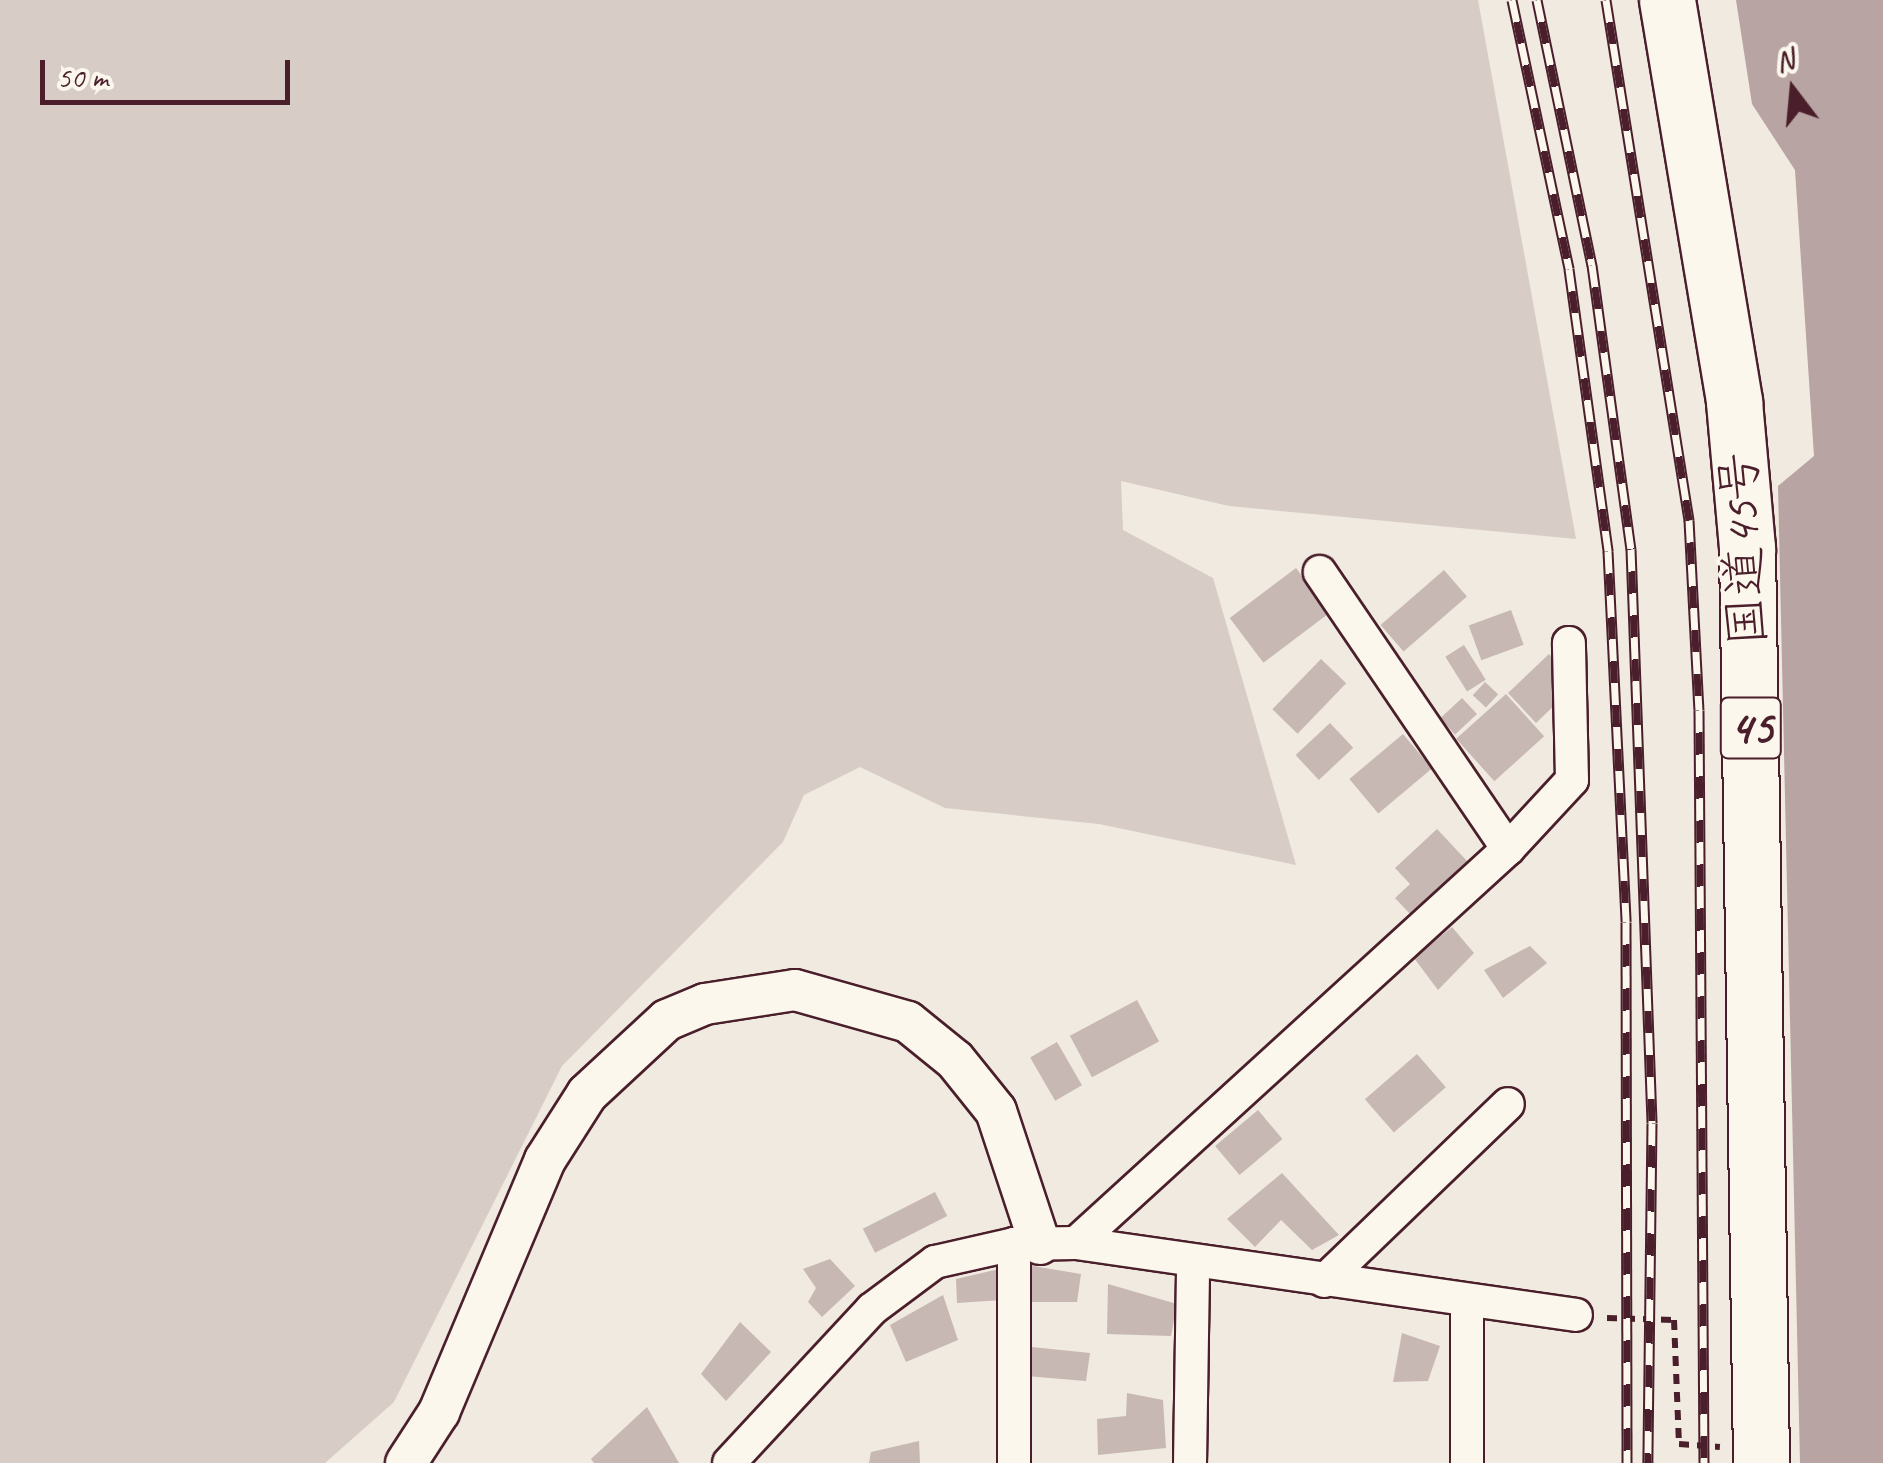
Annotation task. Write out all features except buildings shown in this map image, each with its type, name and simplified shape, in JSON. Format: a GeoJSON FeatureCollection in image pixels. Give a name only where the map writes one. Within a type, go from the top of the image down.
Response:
{"type":"FeatureCollection","features":[{"type":"Feature","properties":{"kind":"highway","name":"国道45号"},"geometry":{"type":"LineString","coordinates":[[1666,0],[1734,402],[1747,548],[1746,1455]]}},
{"type":"Feature","properties":{"kind":"street"},"geometry":{"type":"LineString","coordinates":[[1320,572],[1508,848]]}},
{"type":"Feature","properties":{"kind":"street"},"geometry":{"type":"LineString","coordinates":[[1043,1244],[1508,848],[1572,780],[1569,644]]}},
{"type":"Feature","properties":{"kind":"street"},"geometry":{"type":"LineString","coordinates":[[406,1463],[439,1412],[545,1160],[586,1094],[666,1020],[705,1004],[795,990],[908,1022],[955,1060],[996,1110],[1043,1244],[1014,1463]]}},
{"type":"Feature","properties":{"kind":"street"},"geometry":{"type":"LineString","coordinates":[[1324,1281],[1508,1104]]}},
{"type":"Feature","properties":{"kind":"street"},"geometry":{"type":"LineString","coordinates":[[729,1463],[872,1309],[935,1262],[1043,1244],[1576,1315]]}},
{"type":"Feature","properties":{"kind":"street"},"geometry":{"type":"LineString","coordinates":[[1190,1463],[1192,1261]]}},
{"type":"Feature","properties":{"kind":"street"},"geometry":{"type":"LineString","coordinates":[[1467,1303],[1468,1463]]}},
{"type":"Feature","properties":{"kind":"path"},"geometry":{"type":"LineString","coordinates":[[1576,1315],[1674,1320],[1679,1444],[1746,1455]]}},
{"type":"Feature","properties":{"kind":"shaded area"},"geometry":{"type":"Polygon","coordinates":[[[0,0],[1478,0],[1576,539],[1229,506],[1121,481],[1123,530],[1213,578],[1296,865],[1099,824],[945,808],[860,767],[804,795],[783,842],[562,1066],[394,1402],[325,1463],[0,1463],[0,0]]]}},
{"type":"Feature","properties":{"kind":"shaded area"},"geometry":{"type":"Polygon","coordinates":[[[1736,0],[1883,0],[1883,1463],[1800,1463],[1778,486],[1814,456],[1795,170],[1752,104],[1736,0]]]}},
{"type":"Feature","properties":{"kind":"railway"},"geometry":{"type":"LineString","coordinates":[[1512,0],[1569,269],[1608,551],[1626,922],[1627,1463]]}},
{"type":"Feature","properties":{"kind":"railway"},"geometry":{"type":"LineString","coordinates":[[1537,0],[1592,265],[1631,549],[1652,1123],[1648,1463]]}},
{"type":"Feature","properties":{"kind":"railway"},"geometry":{"type":"LineString","coordinates":[[1606,0],[1689,520],[1699,710],[1704,1463]]}}]}
